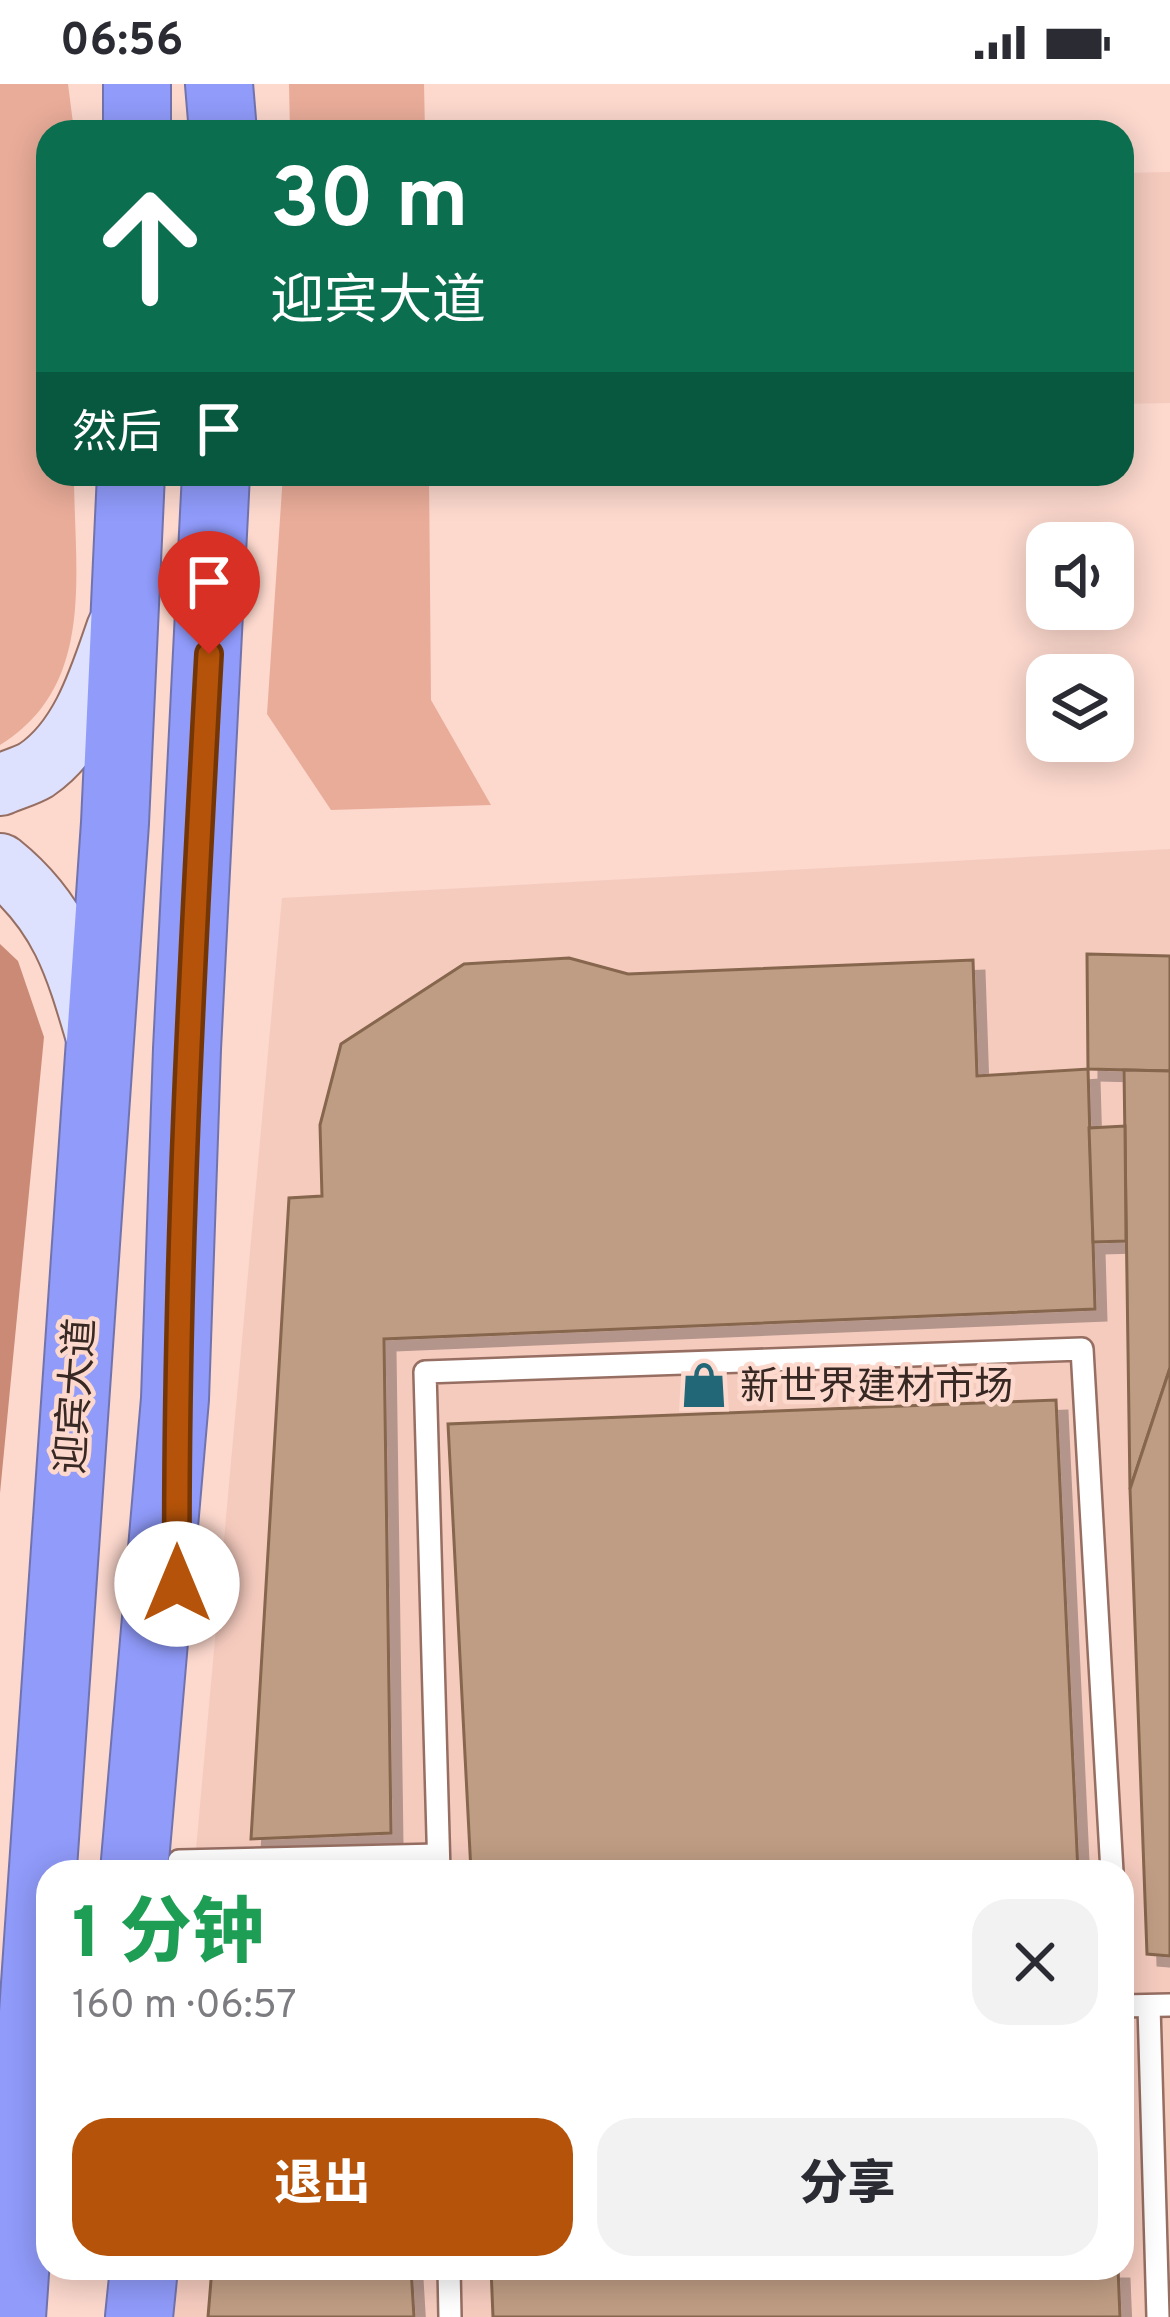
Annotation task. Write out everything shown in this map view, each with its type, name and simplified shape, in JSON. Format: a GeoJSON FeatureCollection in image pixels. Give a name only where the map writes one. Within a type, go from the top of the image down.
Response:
{"type":"FeatureCollection","features":[{"type":"Feature","properties":{"kind":"highway","name":"迎宾大道"},"geometry":{"type":"LineString","coordinates":[[43,1860],[128,601],[131,486]]}},
{"type":"Feature","properties":{"kind":"highway"},"geometry":{"type":"LineString","coordinates":[[164,1860],[188,1049],[215,486]]}},
{"type":"Feature","properties":{"kind":"highway","name":"迎宾大道"},"geometry":{"type":"LineString","coordinates":[[12,2317],[36,1962]]}},
{"type":"Feature","properties":{"kind":"highway"},"geometry":{"type":"LineString","coordinates":[[96,2317],[99,2280]]}},
{"type":"Feature","properties":{"kind":"highway"},"geometry":{"type":"LineString","coordinates":[[139,2317],[143,2280]]}},
{"type":"Feature","properties":{"kind":"main road"},"geometry":{"type":"LineString","coordinates":[[0,785],[36,770],[67,738],[95,693],[128,601]]}},
{"type":"Feature","properties":{"kind":"main road"},"geometry":{"type":"LineString","coordinates":[[0,864],[28,886],[53,919],[75,965],[98,1044]]}},
{"type":"Feature","properties":{"kind":"lane"},"geometry":{"type":"LineString","coordinates":[[438,1860],[425,1372],[1082,1348],[1111,1860]]}},
{"type":"Feature","properties":{"kind":"lane"},"geometry":{"type":"LineString","coordinates":[[1158,2317],[1160,2005]]}},
{"type":"Feature","properties":{"kind":"lane"},"geometry":{"type":"LineString","coordinates":[[449,2280],[450,2317]]}},
{"type":"Feature","properties":{"kind":"shaded area"},"geometry":{"type":"Polygon","coordinates":[[[0,84],[68,84],[73,120],[36,120],[36,486],[74,486],[73,624],[66,659],[52,691],[31,720],[0,745],[0,84]]]}},
{"type":"Feature","properties":{"kind":"shaded area"},"geometry":{"type":"Polygon","coordinates":[[[289,84],[424,84],[425,120],[290,120],[289,84]]]}},
{"type":"Feature","properties":{"kind":"shaded area"},"geometry":{"type":"Polygon","coordinates":[[[1170,172],[1170,403],[1134,404],[1134,173],[1170,172]]]}},
{"type":"Feature","properties":{"kind":"shaded area"},"geometry":{"type":"Polygon","coordinates":[[[282,486],[429,486],[431,700],[491,805],[331,810],[267,714],[282,486]]]}},
{"type":"Feature","properties":{"kind":"shaded area","name":"新世界建材市场"},"geometry":{"type":"Polygon","coordinates":[[[1170,849],[1170,2317],[155,2317],[158,2280],[1134,2280],[1134,1860],[195,1860],[282,898],[1170,849]]]}},
{"type":"Feature","properties":{"kind":"shaded area"},"geometry":{"type":"Polygon","coordinates":[[[0,944],[18,961],[44,1037],[0,1493],[0,944]]]}},
{"type":"Feature","properties":{"kind":"building"},"geometry":{"type":"Polygon","coordinates":[[[1087,954],[1170,956],[1170,1071],[1088,1069],[1087,954]]]}},
{"type":"Feature","properties":{"kind":"building"},"geometry":{"type":"Polygon","coordinates":[[[569,958],[628,974],[973,960],[977,1076],[1088,1069],[1095,1309],[384,1339],[391,1833],[251,1839],[289,1198],[322,1196],[320,1125],[341,1044],[464,964],[569,958]]]}},
{"type":"Feature","properties":{"kind":"building"},"geometry":{"type":"Polygon","coordinates":[[[1124,1070],[1170,1071],[1170,1368],[1130,1489],[1124,1070]]]}},
{"type":"Feature","properties":{"kind":"building"},"geometry":{"type":"Polygon","coordinates":[[[1125,1126],[1126,1241],[1093,1242],[1089,1128],[1125,1126]]]}},
{"type":"Feature","properties":{"kind":"building"},"geometry":{"type":"Polygon","coordinates":[[[1170,1368],[1170,1956],[1147,1954],[1130,1489],[1170,1368]]]}},
{"type":"Feature","properties":{"kind":"building"},"geometry":{"type":"Polygon","coordinates":[[[1056,1400],[1077,1860],[470,1860],[448,1424],[1056,1400]]]}},
{"type":"Feature","properties":{"kind":"building"},"geometry":{"type":"Polygon","coordinates":[[[211,2280],[412,2280],[414,2317],[208,2317],[211,2280]]]}},
{"type":"Feature","properties":{"kind":"building"},"geometry":{"type":"Polygon","coordinates":[[[491,2280],[1118,2280],[1120,2317],[493,2317],[491,2280]]]}},
{"type":"Feature","properties":{"kind":"place","name":"新世界建材市场"},"geometry":{"type":"Point","coordinates":[704,1385]}},
{"type":"Feature","properties":{"kind":"route"},"geometry":{"type":"LineString","coordinates":[[177,1584],[176,1400],[188,1049],[209,654]]}}]}
